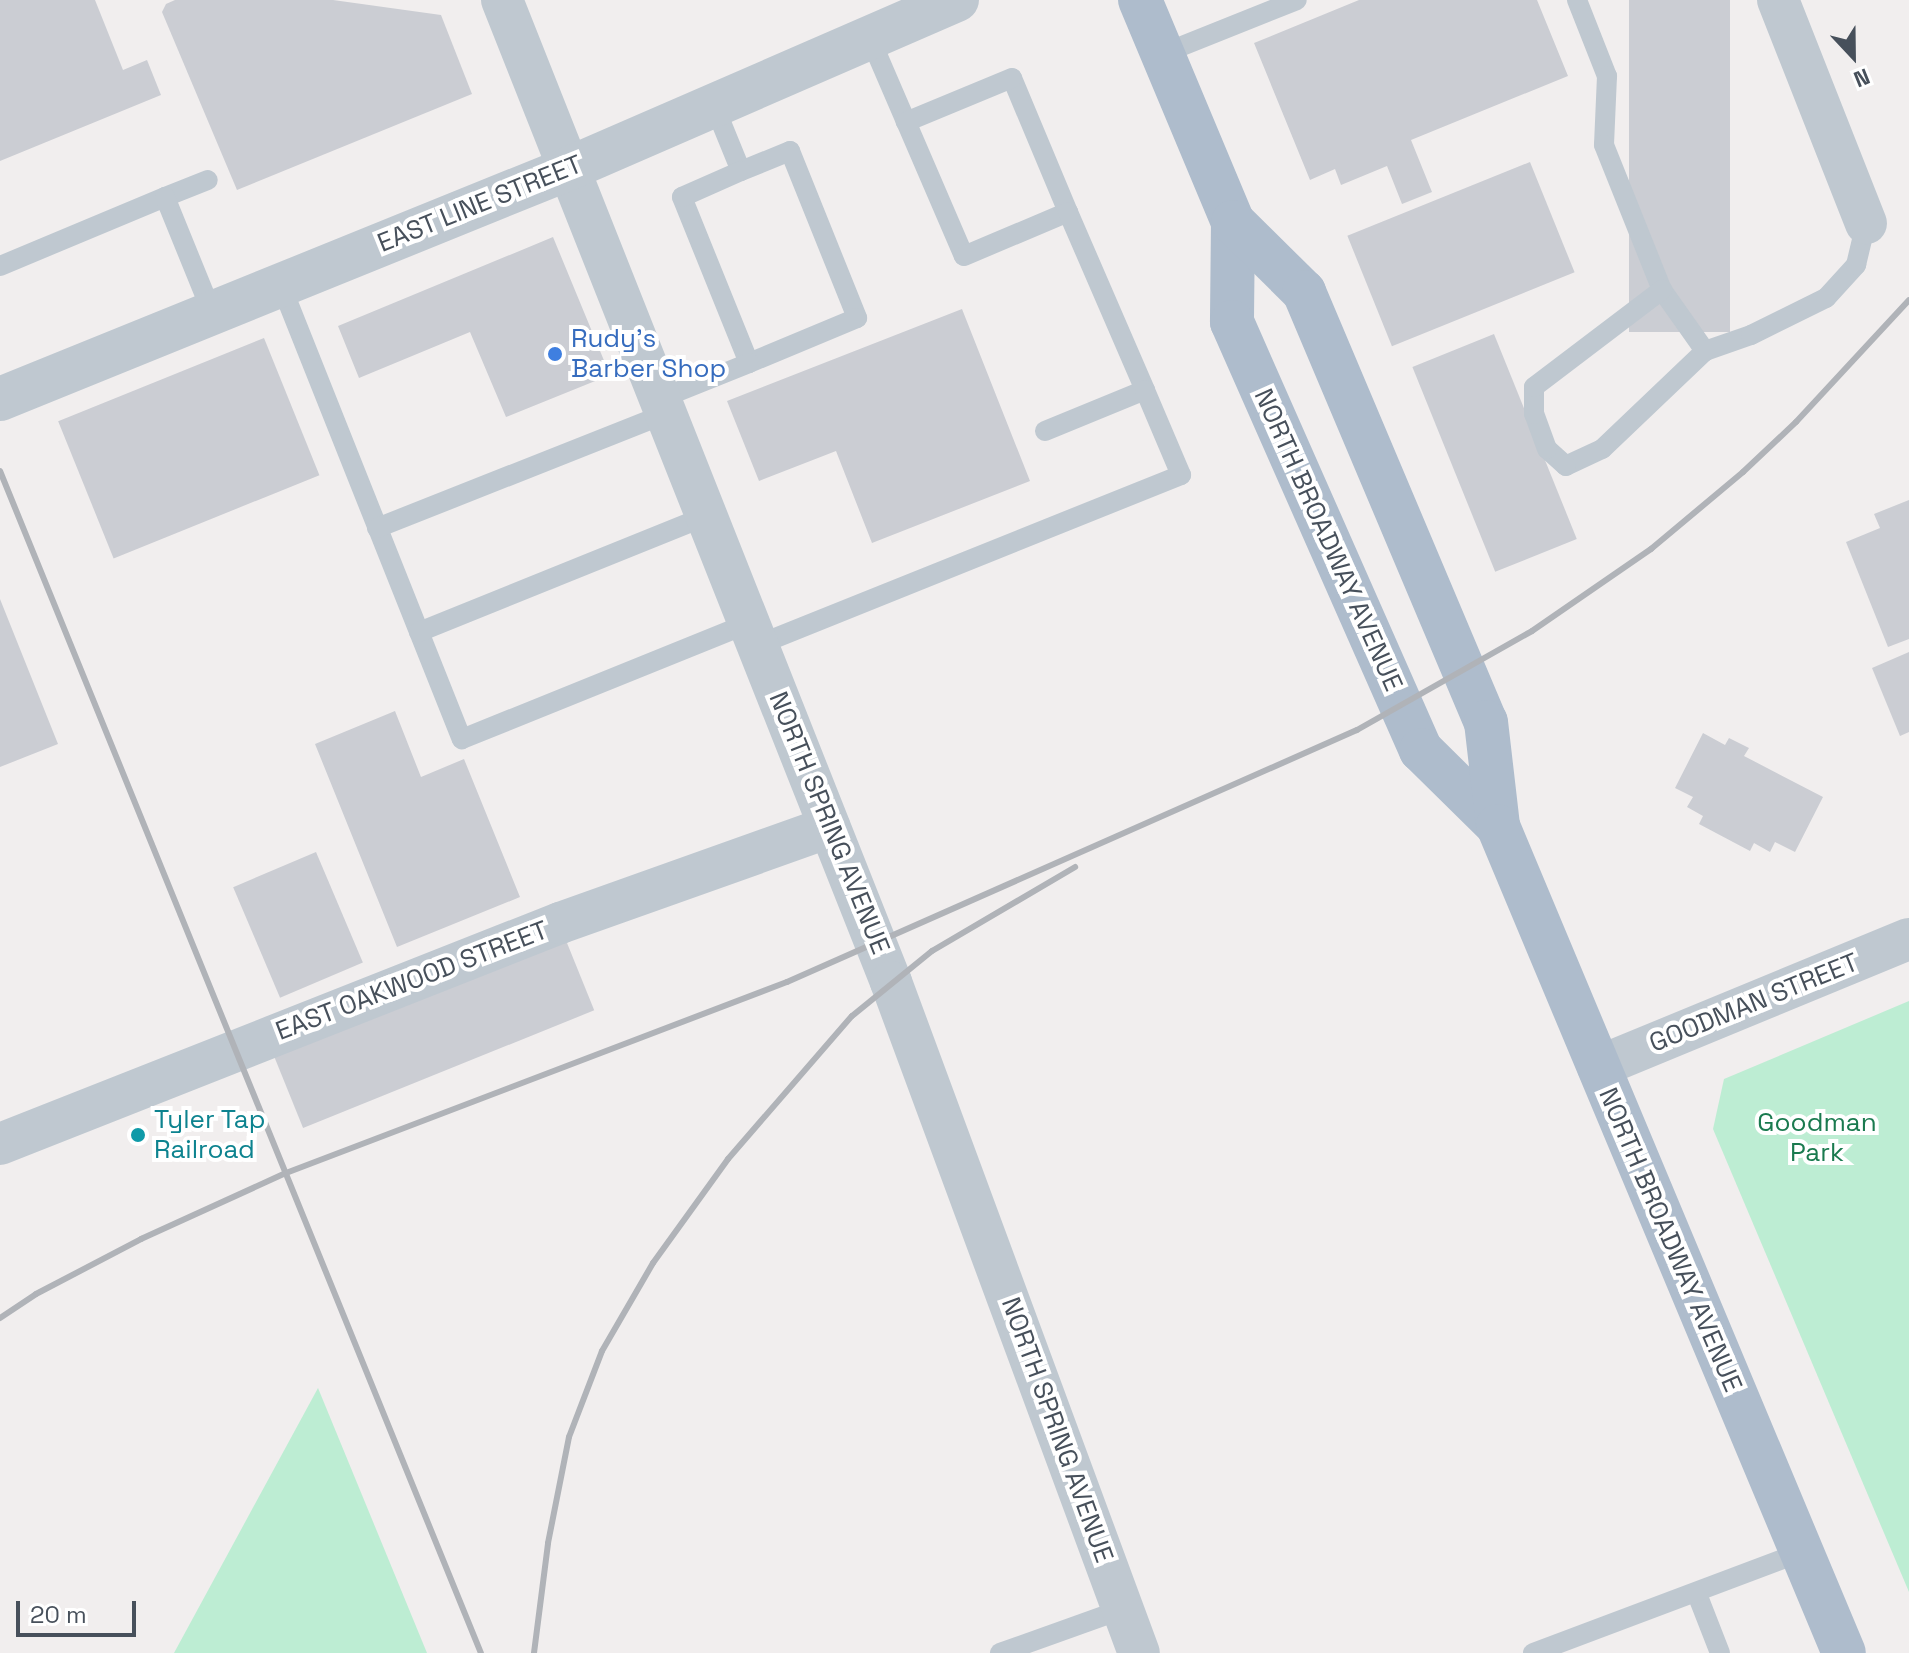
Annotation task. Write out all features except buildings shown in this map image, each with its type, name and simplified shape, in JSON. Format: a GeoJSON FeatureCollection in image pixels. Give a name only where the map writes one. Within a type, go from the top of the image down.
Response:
{"type":"FeatureCollection","features":[{"type":"Feature","properties":{"kind":"main road","name":"NORTH BROADWAY AVENUE"},"geometry":{"type":"LineString","coordinates":[[1140,0],[1233,222],[1304,292],[1486,722],[1498,826],[1844,1653]]}},
{"type":"Feature","properties":{"kind":"main road","name":"NORTH BROADWAY AVENUE"},"geometry":{"type":"LineString","coordinates":[[1233,222],[1232,322],[1238,336],[1421,750],[1498,826]]}},
{"type":"Feature","properties":{"kind":"street","name":"NORTH SPRING AVENUE"},"geometry":{"type":"LineString","coordinates":[[502,0],[891,982],[1139,1653]]}},
{"type":"Feature","properties":{"kind":"street","name":"EAST LINE STREET"},"geometry":{"type":"LineString","coordinates":[[0,399],[570,168],[957,0]]}},
{"type":"Feature","properties":{"kind":"street"},"geometry":{"type":"LineString","coordinates":[[1778,0],[1866,223]]}},
{"type":"Feature","properties":{"kind":"street","name":"EAST OAKWOOD STREET"},"geometry":{"type":"LineString","coordinates":[[0,1144],[560,923],[829,827]]}},
{"type":"Feature","properties":{"kind":"street","name":"GOODMAN STREET"},"geometry":{"type":"LineString","coordinates":[[1598,1067],[1909,939]]}},
{"type":"Feature","properties":{"kind":"lane"},"geometry":{"type":"LineString","coordinates":[[1162,54],[1297,0]]}},
{"type":"Feature","properties":{"kind":"lane"},"geometry":{"type":"LineString","coordinates":[[1577,0],[1607,76],[1604,145],[1662,290],[1705,351]]}},
{"type":"Feature","properties":{"kind":"lane"},"geometry":{"type":"LineString","coordinates":[[870,38],[964,256],[1068,212]]}},
{"type":"Feature","properties":{"kind":"lane"},"geometry":{"type":"LineString","coordinates":[[281,285],[462,739],[1181,475],[1012,78],[906,122]]}},
{"type":"Feature","properties":{"kind":"lane"},"geometry":{"type":"LineString","coordinates":[[714,105],[741,171]]}},
{"type":"Feature","properties":{"kind":"lane"},"geometry":{"type":"LineString","coordinates":[[377,528],[665,405],[749,363],[857,318],[790,151],[682,197],[749,363]]}},
{"type":"Feature","properties":{"kind":"lane"},"geometry":{"type":"LineString","coordinates":[[0,266],[208,180]]}},
{"type":"Feature","properties":{"kind":"lane"},"geometry":{"type":"LineString","coordinates":[[165,197],[212,313]]}},
{"type":"Feature","properties":{"kind":"lane"},"geometry":{"type":"LineString","coordinates":[[1662,290],[1534,387],[1534,414],[1547,449],[1566,466],[1602,449],[1705,351],[1751,335],[1826,298],[1856,265],[1866,223]]}},
{"type":"Feature","properties":{"kind":"lane"},"geometry":{"type":"LineString","coordinates":[[1045,431],[1145,390]]}},
{"type":"Feature","properties":{"kind":"lane"},"geometry":{"type":"LineString","coordinates":[[419,632],[708,515]]}},
{"type":"Feature","properties":{"kind":"lane"},"geometry":{"type":"LineString","coordinates":[[1533,1653],[1697,1594],[1801,1552]]}},
{"type":"Feature","properties":{"kind":"lane"},"geometry":{"type":"LineString","coordinates":[[1697,1594],[1720,1653]]}},
{"type":"Feature","properties":{"kind":"lane"},"geometry":{"type":"LineString","coordinates":[[1000,1653],[1123,1609]]}},
{"type":"Feature","properties":{"kind":"green space","name":"Goodman Park"},"geometry":{"type":"Polygon","coordinates":[[[1909,1001],[1909,1592],[1713,1129],[1724,1079],[1909,1001]]]}},
{"type":"Feature","properties":{"kind":"green space"},"geometry":{"type":"Polygon","coordinates":[[[318,1388],[427,1653],[174,1653],[318,1388]]]}},
{"type":"Feature","properties":{"kind":"railway"},"geometry":{"type":"LineString","coordinates":[[0,1318],[36,1294],[141,1239],[286,1173],[787,982],[1357,730],[1532,631],[1651,549],[1743,472],[1796,422],[1909,300]]}},
{"type":"Feature","properties":{"kind":"railway"},"geometry":{"type":"LineString","coordinates":[[0,471],[481,1653]]}},
{"type":"Feature","properties":{"kind":"railway"},"geometry":{"type":"LineString","coordinates":[[534,1653],[548,1543],[569,1437],[602,1351],[653,1263],[728,1159],[852,1016],[932,951],[1075,867]]}},
{"type":"Feature","properties":{"kind":"place","name":"Rudy's Barber Shop"},"geometry":{"type":"Point","coordinates":[555,354]}},
{"type":"Feature","properties":{"kind":"place","name":"Tyler Tap Railroad"},"geometry":{"type":"Point","coordinates":[138,1135]}}]}
